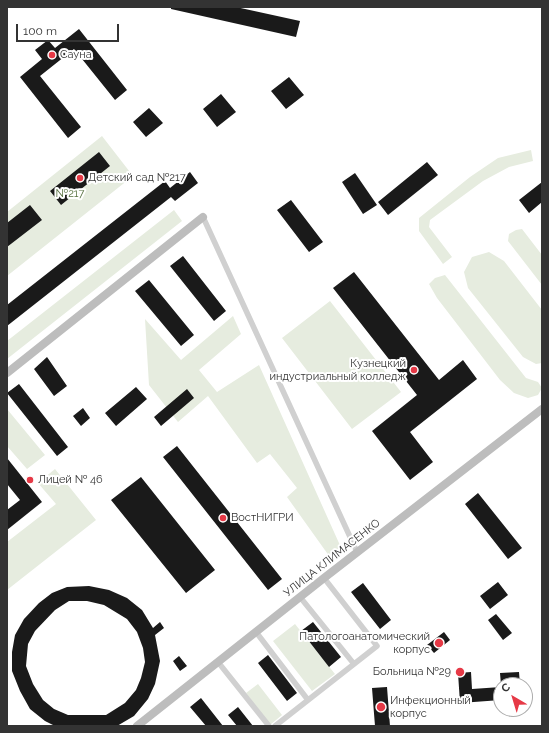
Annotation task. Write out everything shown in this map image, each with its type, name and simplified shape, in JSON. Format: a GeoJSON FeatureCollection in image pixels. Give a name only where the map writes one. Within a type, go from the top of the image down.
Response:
{"type":"FeatureCollection","features":[{"type":"Feature","properties":{"kind":"street"},"geometry":{"type":"LineString","coordinates":[[7,373],[203,217],[357,552]]}},
{"type":"Feature","properties":{"kind":"street","name":"УЛИЦА КЛИМАСЕНКО"},"geometry":{"type":"LineString","coordinates":[[137,726],[357,552],[542,409]]}},
{"type":"Feature","properties":{"kind":"street"},"geometry":{"type":"LineString","coordinates":[[275,726],[377,646],[324,578]]}},
{"type":"Feature","properties":{"kind":"street"},"geometry":{"type":"LineString","coordinates":[[300,597],[354,664]]}},
{"type":"Feature","properties":{"kind":"street"},"geometry":{"type":"LineString","coordinates":[[256,632],[308,700]]}},
{"type":"Feature","properties":{"kind":"street"},"geometry":{"type":"LineString","coordinates":[[218,662],[269,726]]}},
{"type":"Feature","properties":{"kind":"green space","name":"№217"},"geometry":{"type":"Polygon","coordinates":[[[102,136],[133,176],[7,276],[7,212],[102,136]]]}},
{"type":"Feature","properties":{"kind":"green space"},"geometry":{"type":"Polygon","coordinates":[[[531,150],[533,161],[509,167],[483,181],[430,220],[429,227],[452,257],[443,264],[419,231],[419,218],[470,177],[498,158],[531,150]]]}},
{"type":"Feature","properties":{"kind":"green space"},"geometry":{"type":"Polygon","coordinates":[[[174,210],[182,221],[7,359],[7,341],[174,210]]]}},
{"type":"Feature","properties":{"kind":"green space"},"geometry":{"type":"Polygon","coordinates":[[[522,229],[542,255],[542,285],[508,241],[509,234],[516,230],[522,229]]]}},
{"type":"Feature","properties":{"kind":"green space"},"geometry":{"type":"Polygon","coordinates":[[[489,252],[504,261],[542,310],[542,363],[536,364],[523,357],[468,288],[464,272],[472,257],[489,252]]]}},
{"type":"Feature","properties":{"kind":"green space"},"geometry":{"type":"Polygon","coordinates":[[[445,275],[526,378],[538,382],[542,388],[538,395],[528,398],[514,393],[500,380],[437,298],[429,284],[435,278],[445,275]]]}},
{"type":"Feature","properties":{"kind":"green space"},"geometry":{"type":"Polygon","coordinates":[[[330,301],[401,392],[352,429],[282,338],[330,301]]]}},
{"type":"Feature","properties":{"kind":"green space"},"geometry":{"type":"Polygon","coordinates":[[[233,316],[241,334],[199,370],[217,392],[259,365],[343,552],[330,563],[327,553],[287,497],[297,488],[270,454],[257,463],[208,396],[178,422],[149,385],[145,319],[181,360],[233,316]]]}},
{"type":"Feature","properties":{"kind":"green space"},"geometry":{"type":"Polygon","coordinates":[[[7,409],[45,455],[27,469],[7,446],[7,409]]]}},
{"type":"Feature","properties":{"kind":"green space"},"geometry":{"type":"Polygon","coordinates":[[[55,469],[96,520],[7,590],[7,542],[56,504],[38,483],[55,469]]]}},
{"type":"Feature","properties":{"kind":"green space"},"geometry":{"type":"Polygon","coordinates":[[[295,624],[335,674],[312,691],[273,641],[295,624]]]}},
{"type":"Feature","properties":{"kind":"green space"},"geometry":{"type":"Polygon","coordinates":[[[258,684],[282,715],[270,725],[246,693],[258,684]]]}},
{"type":"Feature","properties":{"kind":"building"},"geometry":{"type":"Polygon","coordinates":[[[171,7],[236,7],[300,21],[296,37],[171,9],[171,7]]]}},
{"type":"Feature","properties":{"kind":"building"},"geometry":{"type":"Polygon","coordinates":[[[79,29],[127,90],[115,100],[74,49],[40,76],[81,127],[68,138],[20,77],[42,59],[35,50],[48,40],[55,48],[79,29]]]}},
{"type":"Feature","properties":{"kind":"building"},"geometry":{"type":"Polygon","coordinates":[[[289,77],[304,95],[286,109],[271,91],[289,77]]]}},
{"type":"Feature","properties":{"kind":"building"},"geometry":{"type":"Polygon","coordinates":[[[221,94],[236,112],[217,127],[203,109],[221,94]]]}},
{"type":"Feature","properties":{"kind":"building"},"geometry":{"type":"Polygon","coordinates":[[[149,108],[163,123],[146,137],[133,122],[149,108]]]}},
{"type":"Feature","properties":{"kind":"building","name":"Детский сад №217"},"geometry":{"type":"Polygon","coordinates":[[[99,152],[110,166],[61,205],[50,191],[99,152]]]}},
{"type":"Feature","properties":{"kind":"building"},"geometry":{"type":"Polygon","coordinates":[[[427,162],[438,175],[388,215],[378,202],[427,162]]]}},
{"type":"Feature","properties":{"kind":"building"},"geometry":{"type":"Polygon","coordinates":[[[190,172],[198,183],[175,201],[171,197],[7,326],[7,305],[165,181],[170,188],[190,172]]]}},
{"type":"Feature","properties":{"kind":"building"},"geometry":{"type":"Polygon","coordinates":[[[355,173],[377,205],[363,214],[342,182],[355,173]]]}},
{"type":"Feature","properties":{"kind":"building"},"geometry":{"type":"Polygon","coordinates":[[[542,182],[542,202],[529,213],[519,200],[542,182]]]}},
{"type":"Feature","properties":{"kind":"building"},"geometry":{"type":"Polygon","coordinates":[[[291,200],[323,242],[309,252],[277,210],[291,200]]]}},
{"type":"Feature","properties":{"kind":"building"},"geometry":{"type":"Polygon","coordinates":[[[30,205],[42,220],[7,247],[7,223],[30,205]]]}},
{"type":"Feature","properties":{"kind":"building"},"geometry":{"type":"Polygon","coordinates":[[[183,256],[226,311],[214,321],[170,266],[183,256]]]}},
{"type":"Feature","properties":{"kind":"building","name":"Кузнецкий индустриальный колледж"},"geometry":{"type":"Polygon","coordinates":[[[354,272],[439,380],[463,360],[477,379],[410,432],[433,462],[410,480],[372,431],[417,395],[333,288],[354,272]]]}},
{"type":"Feature","properties":{"kind":"building"},"geometry":{"type":"Polygon","coordinates":[[[149,280],[194,335],[181,346],[135,291],[149,280]]]}},
{"type":"Feature","properties":{"kind":"building"},"geometry":{"type":"Polygon","coordinates":[[[47,357],[67,386],[54,396],[34,369],[47,357]]]}},
{"type":"Feature","properties":{"kind":"building"},"geometry":{"type":"Polygon","coordinates":[[[19,384],[68,447],[57,456],[7,393],[19,384]]]}},
{"type":"Feature","properties":{"kind":"building"},"geometry":{"type":"Polygon","coordinates":[[[136,387],[147,399],[116,426],[105,413],[136,387]]]}},
{"type":"Feature","properties":{"kind":"building"},"geometry":{"type":"Polygon","coordinates":[[[187,389],[194,398],[161,426],[154,417],[187,389]]]}},
{"type":"Feature","properties":{"kind":"building"},"geometry":{"type":"Polygon","coordinates":[[[83,408],[90,418],[81,426],[73,416],[83,408]]]}},
{"type":"Feature","properties":{"kind":"building","name":"ВостНИГРИ"},"geometry":{"type":"Polygon","coordinates":[[[177,446],[282,579],[268,590],[163,457],[177,446]]]}},
{"type":"Feature","properties":{"kind":"building"},"geometry":{"type":"Polygon","coordinates":[[[7,458],[42,502],[7,530],[7,510],[20,500],[7,484],[7,458]]]}},
{"type":"Feature","properties":{"kind":"building"},"geometry":{"type":"Polygon","coordinates":[[[141,477],[215,570],[186,593],[111,500],[141,477]]]}},
{"type":"Feature","properties":{"kind":"building"},"geometry":{"type":"Polygon","coordinates":[[[478,493],[522,548],[508,559],[465,504],[478,493]]]}},
{"type":"Feature","properties":{"kind":"building"},"geometry":{"type":"Polygon","coordinates":[[[498,582],[508,595],[490,609],[480,596],[498,582]]]}},
{"type":"Feature","properties":{"kind":"building"},"geometry":{"type":"Polygon","coordinates":[[[363,583],[391,620],[380,629],[351,592],[363,583]]]}},
{"type":"Feature","properties":{"kind":"building"},"geometry":{"type":"Polygon","coordinates":[[[89,586],[109,590],[127,598],[142,610],[153,628],[160,622],[164,628],[155,635],[160,661],[155,684],[148,699],[134,716],[117,726],[55,726],[45,721],[30,709],[20,691],[12,671],[12,652],[15,635],[24,619],[39,603],[52,593],[67,587],[89,586]],[[69,601],[55,610],[35,631],[28,644],[26,666],[33,684],[43,700],[54,709],[68,715],[106,715],[125,703],[136,690],[145,662],[143,648],[137,632],[127,619],[104,605],[87,601],[69,601]]]}},
{"type":"Feature","properties":{"kind":"building"},"geometry":{"type":"Polygon","coordinates":[[[496,614],[512,633],[503,640],[488,620],[496,614]]]}},
{"type":"Feature","properties":{"kind":"building"},"geometry":{"type":"Polygon","coordinates":[[[313,622],[341,657],[329,667],[301,631],[313,622]]]}},
{"type":"Feature","properties":{"kind":"building","name":"Патологоанатомический корпус"},"geometry":{"type":"Polygon","coordinates":[[[444,632],[450,640],[434,653],[427,645],[444,632]]]}},
{"type":"Feature","properties":{"kind":"building"},"geometry":{"type":"Polygon","coordinates":[[[268,655],[297,693],[287,701],[258,663],[268,655]]]}},
{"type":"Feature","properties":{"kind":"building"},"geometry":{"type":"Polygon","coordinates":[[[179,656],[187,666],[180,671],[173,661],[179,656]]]}},
{"type":"Feature","properties":{"kind":"building"},"geometry":{"type":"Polygon","coordinates":[[[471,672],[472,689],[493,688],[493,701],[460,703],[458,673],[471,672]]]}},
{"type":"Feature","properties":{"kind":"building"},"geometry":{"type":"Polygon","coordinates":[[[519,672],[519,677],[500,677],[500,673],[519,672]]]}},
{"type":"Feature","properties":{"kind":"building","name":"Инфекционный корпус"},"geometry":{"type":"Polygon","coordinates":[[[387,687],[390,726],[375,726],[372,688],[387,687]]]}},
{"type":"Feature","properties":{"kind":"building"},"geometry":{"type":"Polygon","coordinates":[[[201,698],[223,726],[206,726],[190,707],[201,698]]]}},
{"type":"Feature","properties":{"kind":"building"},"geometry":{"type":"Polygon","coordinates":[[[238,707],[253,726],[237,726],[228,715],[238,707]]]}},
{"type":"Feature","properties":{"kind":"place","name":"Сауна"},"geometry":{"type":"Point","coordinates":[52,55]}},
{"type":"Feature","properties":{"kind":"place","name":"Детский сад №217"},"geometry":{"type":"Point","coordinates":[80,178]}},
{"type":"Feature","properties":{"kind":"place","name":"Кузнецкий индустриальный колледж"},"geometry":{"type":"Point","coordinates":[414,370]}},
{"type":"Feature","properties":{"kind":"place","name":"Лицей № 46"},"geometry":{"type":"Point","coordinates":[30,480]}},
{"type":"Feature","properties":{"kind":"place","name":"ВостНИГРИ"},"geometry":{"type":"Point","coordinates":[223,518]}},
{"type":"Feature","properties":{"kind":"place","name":"Патологоанатомический корпус"},"geometry":{"type":"Point","coordinates":[439,643]}},
{"type":"Feature","properties":{"kind":"place","name":"Больница №29"},"geometry":{"type":"Point","coordinates":[460,672]}},
{"type":"Feature","properties":{"kind":"place","name":"Инфекционный корпус"},"geometry":{"type":"Point","coordinates":[381,707]}}]}
